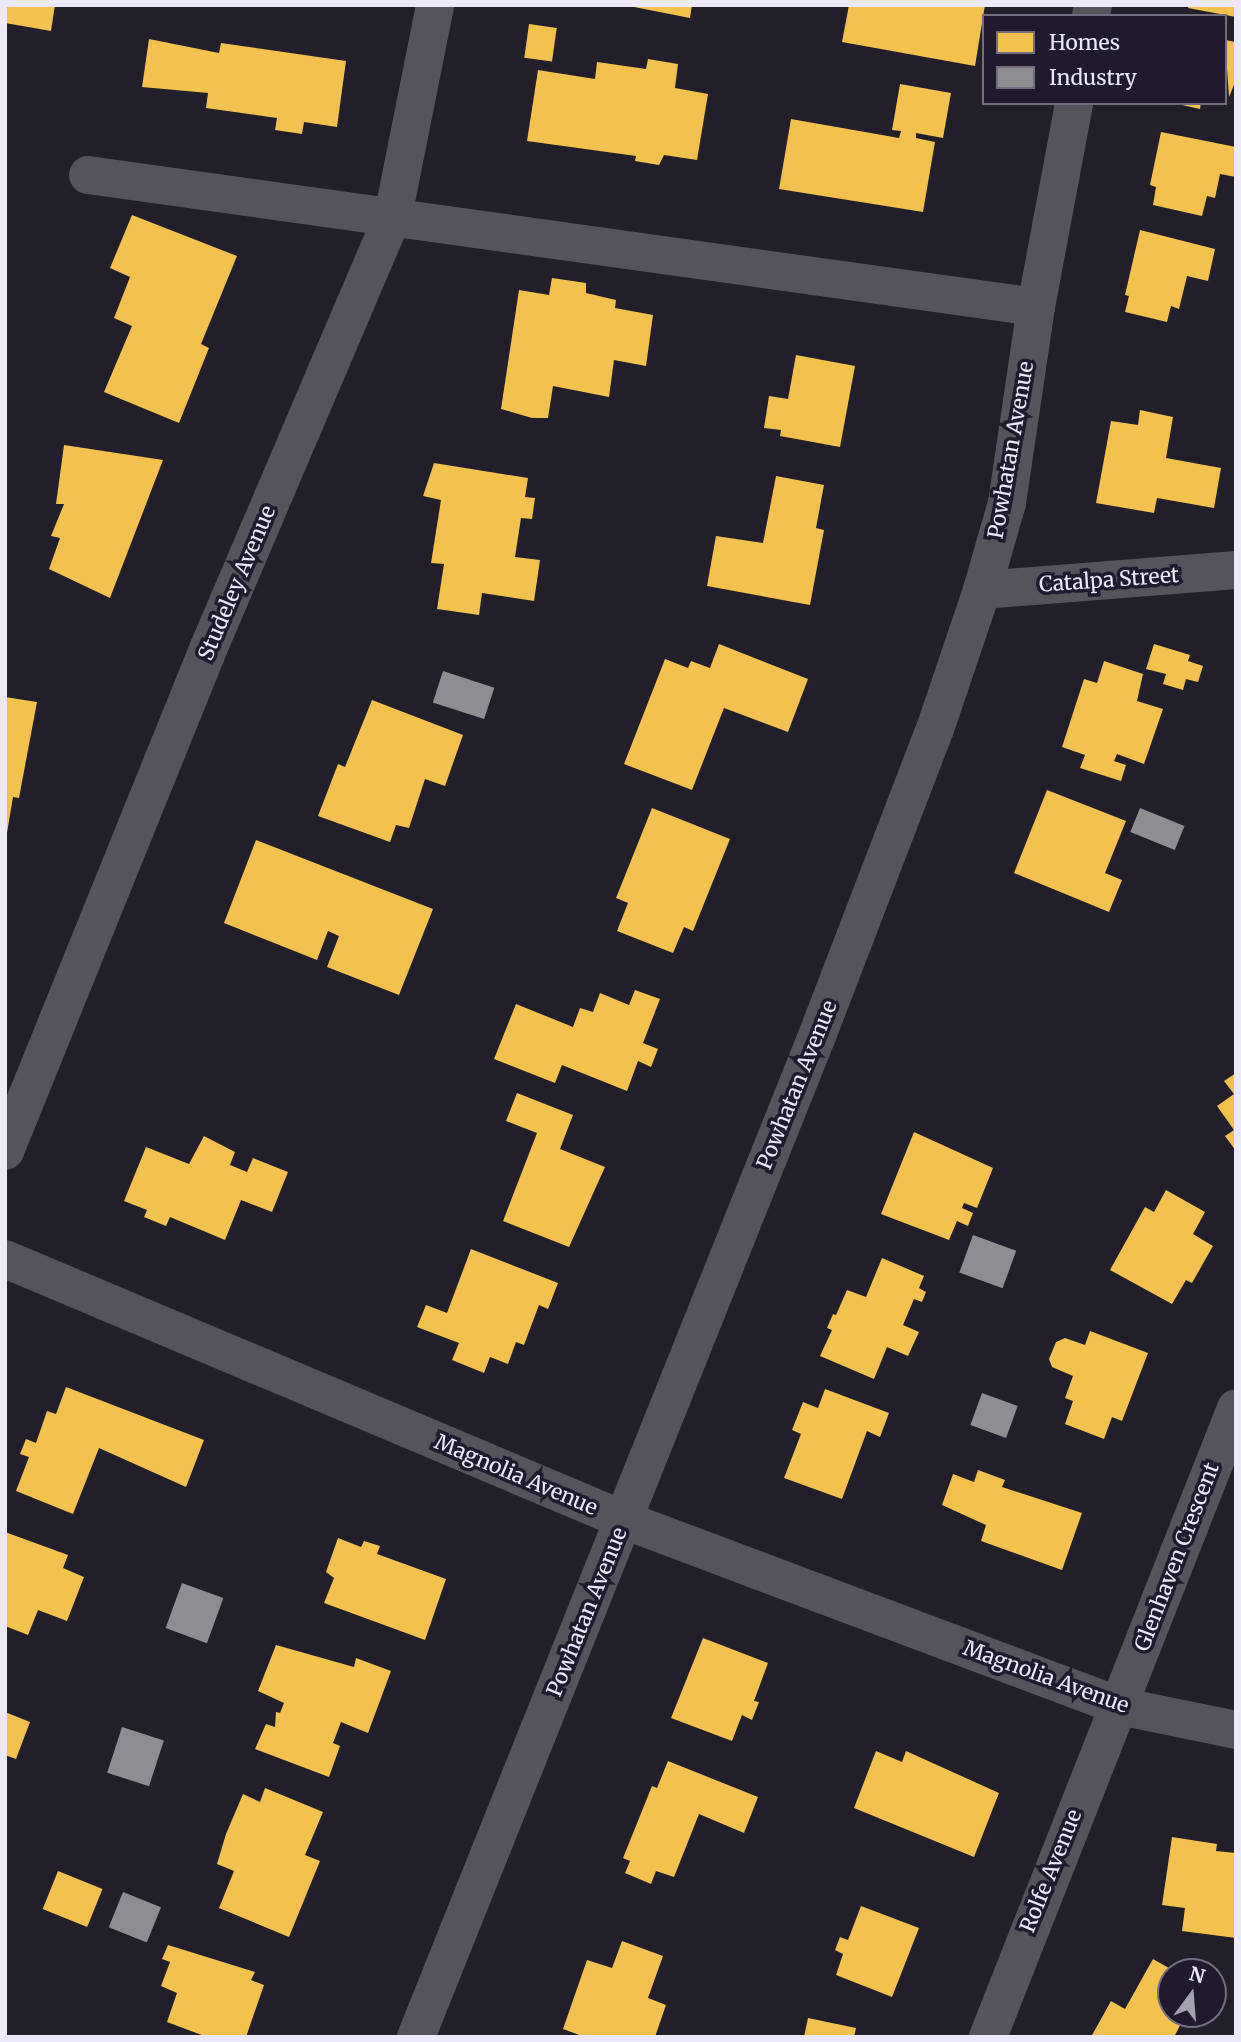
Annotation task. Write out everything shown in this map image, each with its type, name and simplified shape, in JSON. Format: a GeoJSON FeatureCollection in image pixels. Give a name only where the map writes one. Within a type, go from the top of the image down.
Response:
{"type":"FeatureCollection","features":[{"type":"Feature","properties":{"kind":"street","name":"Studeley Avenue"},"geometry":{"type":"LineString","coordinates":[[5,1151],[209,647],[393,216],[435,5]]}},
{"type":"Feature","properties":{"kind":"street","name":"Powhatan Avenue"},"geometry":{"type":"LineString","coordinates":[[416,2037],[817,1036],[935,729],[982,590],[1007,503],[1036,307],[1074,105]]}},
{"type":"Feature","properties":{"kind":"street"},"geometry":{"type":"LineString","coordinates":[[88,175],[1036,307]]}},
{"type":"Feature","properties":{"kind":"street","name":"Catalpa Street"},"geometry":{"type":"LineString","coordinates":[[982,590],[1236,570]]}},
{"type":"Feature","properties":{"kind":"street","name":"Magnolia Avenue"},"geometry":{"type":"LineString","coordinates":[[5,1259],[624,1520],[1119,1706],[1236,1730]]}},
{"type":"Feature","properties":{"kind":"street","name":"Glenhaven Crescent"},"geometry":{"type":"LineString","coordinates":[[1119,1706],[1236,1408]]}},
{"type":"Feature","properties":{"kind":"street","name":"Rolfe Avenue"},"geometry":{"type":"LineString","coordinates":[[988,2037],[1004,1985],[1119,1706]]}},
{"type":"Feature","properties":{"kind":"building: Homes"},"geometry":{"type":"Polygon","coordinates":[[[5,5],[55,5],[51,31],[5,23],[5,5]]]}},
{"type":"Feature","properties":{"kind":"building: Homes"},"geometry":{"type":"Polygon","coordinates":[[[624,5],[692,5],[690,18],[624,5]]]}},
{"type":"Feature","properties":{"kind":"building: Homes"},"geometry":{"type":"Polygon","coordinates":[[[849,5],[985,5],[975,66],[842,42],[849,5]]]}},
{"type":"Feature","properties":{"kind":"building: Homes"},"geometry":{"type":"Polygon","coordinates":[[[1189,5],[1236,5],[1236,17],[1227,14],[1188,8],[1189,5]]]}},
{"type":"Feature","properties":{"kind":"building: Homes"},"geometry":{"type":"Polygon","coordinates":[[[529,24],[557,28],[552,62],[524,58],[529,24]]]}},
{"type":"Feature","properties":{"kind":"building: Homes"},"geometry":{"type":"Polygon","coordinates":[[[149,39],[219,53],[221,43],[346,61],[337,127],[304,122],[302,134],[275,130],[277,118],[206,108],[208,93],[142,87],[149,39]]]}},
{"type":"Feature","properties":{"kind":"building: Homes"},"geometry":{"type":"Polygon","coordinates":[[[1227,40],[1236,42],[1236,80],[1229,97],[1227,40]]]}},
{"type":"Feature","properties":{"kind":"building: Homes"},"geometry":{"type":"Polygon","coordinates":[[[648,59],[678,64],[675,88],[708,94],[697,160],[664,155],[659,165],[635,161],[636,156],[527,141],[538,70],[595,79],[597,62],[646,69],[648,59]]]}},
{"type":"Feature","properties":{"kind":"building: Homes"},"geometry":{"type":"Polygon","coordinates":[[[900,84],[951,93],[943,138],[916,133],[916,138],[935,142],[923,212],[779,189],[791,119],[899,138],[901,131],[892,130],[900,84]]]}},
{"type":"Feature","properties":{"kind":"building: Homes"},"geometry":{"type":"Polygon","coordinates":[[[1182,105],[1201,105],[1200,109],[1182,105]]]}},
{"type":"Feature","properties":{"kind":"building: Homes"},"geometry":{"type":"Polygon","coordinates":[[[1161,132],[1236,147],[1236,177],[1220,174],[1215,198],[1207,196],[1202,216],[1153,205],[1156,187],[1150,185],[1161,132]]]}},
{"type":"Feature","properties":{"kind":"building: Homes"},"geometry":{"type":"Polygon","coordinates":[[[132,215],[237,256],[201,344],[209,348],[179,423],[104,392],[132,326],[114,318],[130,277],[110,268],[132,215]]]}},
{"type":"Feature","properties":{"kind":"building: Homes"},"geometry":{"type":"Polygon","coordinates":[[[1140,230],[1215,249],[1208,281],[1187,276],[1179,309],[1171,306],[1167,322],[1125,312],[1129,296],[1125,295],[1140,230]]]}},
{"type":"Feature","properties":{"kind":"building: Homes"},"geometry":{"type":"Polygon","coordinates":[[[552,278],[586,283],[586,293],[616,300],[615,308],[653,315],[646,366],[614,360],[609,397],[553,386],[548,418],[532,418],[501,409],[519,290],[549,295],[552,278]]]}},
{"type":"Feature","properties":{"kind":"building: Homes"},"geometry":{"type":"Polygon","coordinates":[[[796,355],[855,366],[840,447],[780,436],[781,430],[764,428],[769,396],[788,399],[796,355]]]}},
{"type":"Feature","properties":{"kind":"building: Homes"},"geometry":{"type":"Polygon","coordinates":[[[1140,410],[1173,417],[1166,458],[1221,468],[1214,508],[1157,498],[1154,513],[1096,503],[1111,421],[1138,425],[1140,410]]]}},
{"type":"Feature","properties":{"kind":"building: Homes"},"geometry":{"type":"Polygon","coordinates":[[[64,445],[163,460],[110,598],[49,569],[60,538],[51,536],[64,504],[56,504],[64,445]]]}},
{"type":"Feature","properties":{"kind":"building: Homes"},"geometry":{"type":"Polygon","coordinates":[[[434,463],[528,478],[525,497],[535,498],[532,519],[521,518],[515,557],[540,560],[534,601],[482,593],[479,615],[437,609],[444,564],[431,563],[441,500],[423,496],[434,463]]]}},
{"type":"Feature","properties":{"kind":"building: Homes"},"geometry":{"type":"Polygon","coordinates":[[[776,476],[824,485],[816,528],[824,530],[810,605],[707,586],[716,536],[763,543],[776,476]]]}},
{"type":"Feature","properties":{"kind":"building: Homes"},"geometry":{"type":"Polygon","coordinates":[[[719,644],[808,679],[788,732],[724,708],[692,790],[624,764],[665,659],[688,668],[691,661],[710,668],[719,644]]]}},
{"type":"Feature","properties":{"kind":"building: Homes"},"geometry":{"type":"Polygon","coordinates":[[[1154,644],[1190,655],[1188,661],[1203,666],[1198,682],[1186,679],[1183,690],[1163,684],[1166,674],[1146,669],[1154,644]]]}},
{"type":"Feature","properties":{"kind":"building: Homes"},"geometry":{"type":"Polygon","coordinates":[[[1104,661],[1143,674],[1137,701],[1163,709],[1144,764],[1117,754],[1114,761],[1126,765],[1121,781],[1080,768],[1085,755],[1062,747],[1084,679],[1097,683],[1104,661]]]}},
{"type":"Feature","properties":{"kind":"building: Homes"},"geometry":{"type":"Polygon","coordinates":[[[5,697],[37,702],[19,798],[13,797],[7,833],[5,697]]]}},
{"type":"Feature","properties":{"kind":"building: Homes"},"geometry":{"type":"Polygon","coordinates":[[[372,700],[463,735],[445,786],[425,779],[409,828],[396,825],[390,842],[318,816],[338,764],[345,767],[372,700]]]}},
{"type":"Feature","properties":{"kind":"building: Homes"},"geometry":{"type":"Polygon","coordinates":[[[1047,790],[1126,821],[1105,873],[1122,880],[1109,912],[1014,873],[1047,790]]]}},
{"type":"Feature","properties":{"kind":"building: Homes"},"geometry":{"type":"Polygon","coordinates":[[[652,808],[730,839],[693,931],[684,927],[673,953],[617,931],[628,903],[616,898],[652,808]]]}},
{"type":"Feature","properties":{"kind":"building: Homes"},"geometry":{"type":"Polygon","coordinates":[[[256,840],[433,909],[399,995],[327,967],[339,936],[328,931],[317,960],[224,923],[256,840]]]}},
{"type":"Feature","properties":{"kind":"building: Homes"},"geometry":{"type":"Polygon","coordinates":[[[635,990],[660,999],[643,1043],[658,1049],[651,1067],[638,1061],[627,1091],[562,1065],[555,1083],[494,1059],[516,1004],[573,1027],[580,1008],[593,1012],[600,993],[629,1005],[635,990]]]}},
{"type":"Feature","properties":{"kind":"building: Homes"},"geometry":{"type":"Polygon","coordinates":[[[1236,1073],[1236,1151],[1225,1136],[1234,1130],[1217,1106],[1234,1094],[1224,1081],[1236,1073]]]}},
{"type":"Feature","properties":{"kind":"building: Homes"},"geometry":{"type":"Polygon","coordinates":[[[517,1093],[573,1115],[560,1149],[605,1167],[569,1247],[503,1221],[537,1133],[506,1121],[517,1093]]]}},
{"type":"Feature","properties":{"kind":"building: Homes"},"geometry":{"type":"Polygon","coordinates":[[[914,1132],[993,1168],[977,1208],[964,1203],[962,1208],[973,1213],[968,1226],[957,1221],[949,1240],[881,1214],[914,1132]]]}},
{"type":"Feature","properties":{"kind":"building: Homes"},"geometry":{"type":"Polygon","coordinates":[[[204,1136],[235,1152],[230,1165],[247,1172],[253,1158],[288,1172],[272,1212],[241,1200],[225,1240],[170,1217],[166,1226],[144,1217],[147,1210],[124,1201],[146,1147],[189,1164],[204,1136]]]}},
{"type":"Feature","properties":{"kind":"building: Homes"},"geometry":{"type":"Polygon","coordinates":[[[1166,1190],[1205,1212],[1193,1234],[1213,1246],[1192,1283],[1186,1280],[1172,1304],[1110,1270],[1145,1207],[1154,1212],[1166,1190]]]}},
{"type":"Feature","properties":{"kind":"building: Homes"},"geometry":{"type":"Polygon","coordinates":[[[471,1249],[558,1283],[548,1309],[539,1305],[524,1345],[516,1342],[508,1364],[490,1357],[484,1373],[452,1360],[459,1343],[417,1327],[426,1305],[447,1313],[471,1249]]]}},
{"type":"Feature","properties":{"kind":"building: Homes"},"geometry":{"type":"Polygon","coordinates":[[[882,1258],[924,1276],[919,1288],[926,1292],[922,1302],[914,1299],[903,1325],[919,1332],[908,1356],[887,1347],[874,1379],[820,1356],[832,1330],[827,1328],[847,1290],[866,1297],[882,1258]]]}},
{"type":"Feature","properties":{"kind":"building: Homes"},"geometry":{"type":"Polygon","coordinates":[[[1090,1331],[1148,1353],[1122,1421],[1112,1417],[1104,1439],[1065,1424],[1073,1401],[1065,1398],[1073,1376],[1052,1367],[1049,1359],[1056,1342],[1065,1338],[1085,1345],[1090,1331]]]}},
{"type":"Feature","properties":{"kind":"building: Homes"},"geometry":{"type":"Polygon","coordinates":[[[66,1387],[204,1440],[186,1487],[99,1448],[73,1514],[16,1491],[29,1457],[20,1454],[26,1439],[36,1443],[47,1411],[56,1414],[66,1387]]]}},
{"type":"Feature","properties":{"kind":"building: Homes"},"geometry":{"type":"Polygon","coordinates":[[[825,1389],[889,1413],[880,1437],[867,1431],[842,1499],[784,1478],[801,1434],[792,1430],[803,1402],[818,1408],[825,1389]]]}},
{"type":"Feature","properties":{"kind":"building: Homes"},"geometry":{"type":"Polygon","coordinates":[[[978,1470],[1005,1480],[1002,1487],[1082,1513],[1062,1570],[981,1541],[986,1525],[942,1505],[953,1474],[974,1482],[978,1470]]]}},
{"type":"Feature","properties":{"kind":"building: Homes"},"geometry":{"type":"Polygon","coordinates":[[[5,1532],[68,1555],[63,1568],[84,1577],[67,1621],[38,1610],[28,1635],[5,1626],[5,1532]]]}},
{"type":"Feature","properties":{"kind":"building: Homes"},"geometry":{"type":"Polygon","coordinates":[[[338,1538],[361,1547],[364,1541],[380,1546],[377,1554],[446,1579],[425,1640],[324,1603],[334,1578],[326,1572],[338,1538]]]}},
{"type":"Feature","properties":{"kind":"building: Homes"},"geometry":{"type":"Polygon","coordinates":[[[703,1638],[768,1663],[754,1701],[759,1702],[752,1720],[742,1715],[732,1741],[671,1718],[703,1638]]]}},
{"type":"Feature","properties":{"kind":"building: Homes"},"geometry":{"type":"Polygon","coordinates":[[[276,1645],[354,1667],[356,1658],[391,1671],[368,1733],[341,1722],[333,1743],[340,1746],[329,1777],[255,1749],[266,1724],[275,1727],[276,1712],[280,1713],[284,1703],[258,1691],[276,1645]]]}},
{"type":"Feature","properties":{"kind":"building: Homes"},"geometry":{"type":"Polygon","coordinates":[[[5,1712],[30,1722],[16,1759],[5,1755],[5,1712]]]}},
{"type":"Feature","properties":{"kind":"building: Homes"},"geometry":{"type":"Polygon","coordinates":[[[876,1751],[902,1762],[906,1751],[999,1793],[974,1857],[854,1808],[876,1751]]]}},
{"type":"Feature","properties":{"kind":"building: Homes"},"geometry":{"type":"Polygon","coordinates":[[[668,1761],[758,1797],[744,1833],[699,1814],[674,1877],[656,1871],[651,1884],[625,1873],[630,1861],[623,1858],[652,1786],[657,1788],[668,1761]]]}},
{"type":"Feature","properties":{"kind":"building: Homes"},"geometry":{"type":"Polygon","coordinates":[[[265,1788],[323,1812],[305,1855],[320,1861],[289,1937],[219,1908],[234,1871],[217,1864],[226,1834],[243,1794],[260,1802],[265,1788]]]}},
{"type":"Feature","properties":{"kind":"building: Homes"},"geometry":{"type":"Polygon","coordinates":[[[1172,1837],[1217,1844],[1216,1851],[1236,1853],[1236,1938],[1182,1931],[1185,1908],[1162,1905],[1172,1837]]]}},
{"type":"Feature","properties":{"kind":"building: Homes"},"geometry":{"type":"Polygon","coordinates":[[[58,1871],[103,1889],[87,1927],[43,1909],[58,1871]]]}},
{"type":"Feature","properties":{"kind":"building: Homes"},"geometry":{"type":"Polygon","coordinates":[[[861,1906],[919,1928],[892,1997],[836,1975],[843,1954],[835,1950],[840,1937],[848,1940],[861,1906]]]}},
{"type":"Feature","properties":{"kind":"building: Homes"},"geometry":{"type":"Polygon","coordinates":[[[622,1941],[663,1956],[648,1998],[666,2005],[655,2037],[585,2037],[563,2029],[587,1960],[612,1968],[622,1941]]]}},
{"type":"Feature","properties":{"kind":"building: Homes"},"geometry":{"type":"Polygon","coordinates":[[[168,1945],[255,1972],[251,1980],[264,1985],[246,2037],[207,2037],[167,2022],[177,1993],[161,1986],[170,1962],[162,1959],[168,1945]]]}},
{"type":"Feature","properties":{"kind":"building: Homes"},"geometry":{"type":"Polygon","coordinates":[[[1153,1959],[1157,1961],[1157,2028],[1179,2028],[1174,2037],[1091,2037],[1111,2001],[1125,2009],[1153,1959]]]}},
{"type":"Feature","properties":{"kind":"building: Homes"},"geometry":{"type":"Polygon","coordinates":[[[808,2018],[856,2028],[854,2037],[804,2037],[808,2018]]]}},
{"type":"Feature","properties":{"kind":"building: Industry"},"geometry":{"type":"Polygon","coordinates":[[[443,671],[494,688],[484,719],[433,702],[443,671]]]}},
{"type":"Feature","properties":{"kind":"building: Industry"},"geometry":{"type":"Polygon","coordinates":[[[1140,808],[1185,826],[1175,850],[1130,832],[1140,808]]]}},
{"type":"Feature","properties":{"kind":"building: Industry"},"geometry":{"type":"Polygon","coordinates":[[[973,1235],[1016,1251],[1003,1288],[959,1273],[973,1235]]]}},
{"type":"Feature","properties":{"kind":"building: Industry"},"geometry":{"type":"Polygon","coordinates":[[[982,1393],[1018,1406],[1006,1438],[970,1425],[982,1393]]]}},
{"type":"Feature","properties":{"kind":"building: Industry"},"geometry":{"type":"Polygon","coordinates":[[[182,1583],[223,1598],[207,1643],[166,1628],[182,1583]]]}},
{"type":"Feature","properties":{"kind":"building: Industry"},"geometry":{"type":"Polygon","coordinates":[[[122,1727],[164,1741],[149,1786],[107,1773],[122,1727]]]}},
{"type":"Feature","properties":{"kind":"building: Industry"},"geometry":{"type":"Polygon","coordinates":[[[123,1892],[161,1907],[147,1943],[109,1927],[123,1892]]]}}]}
